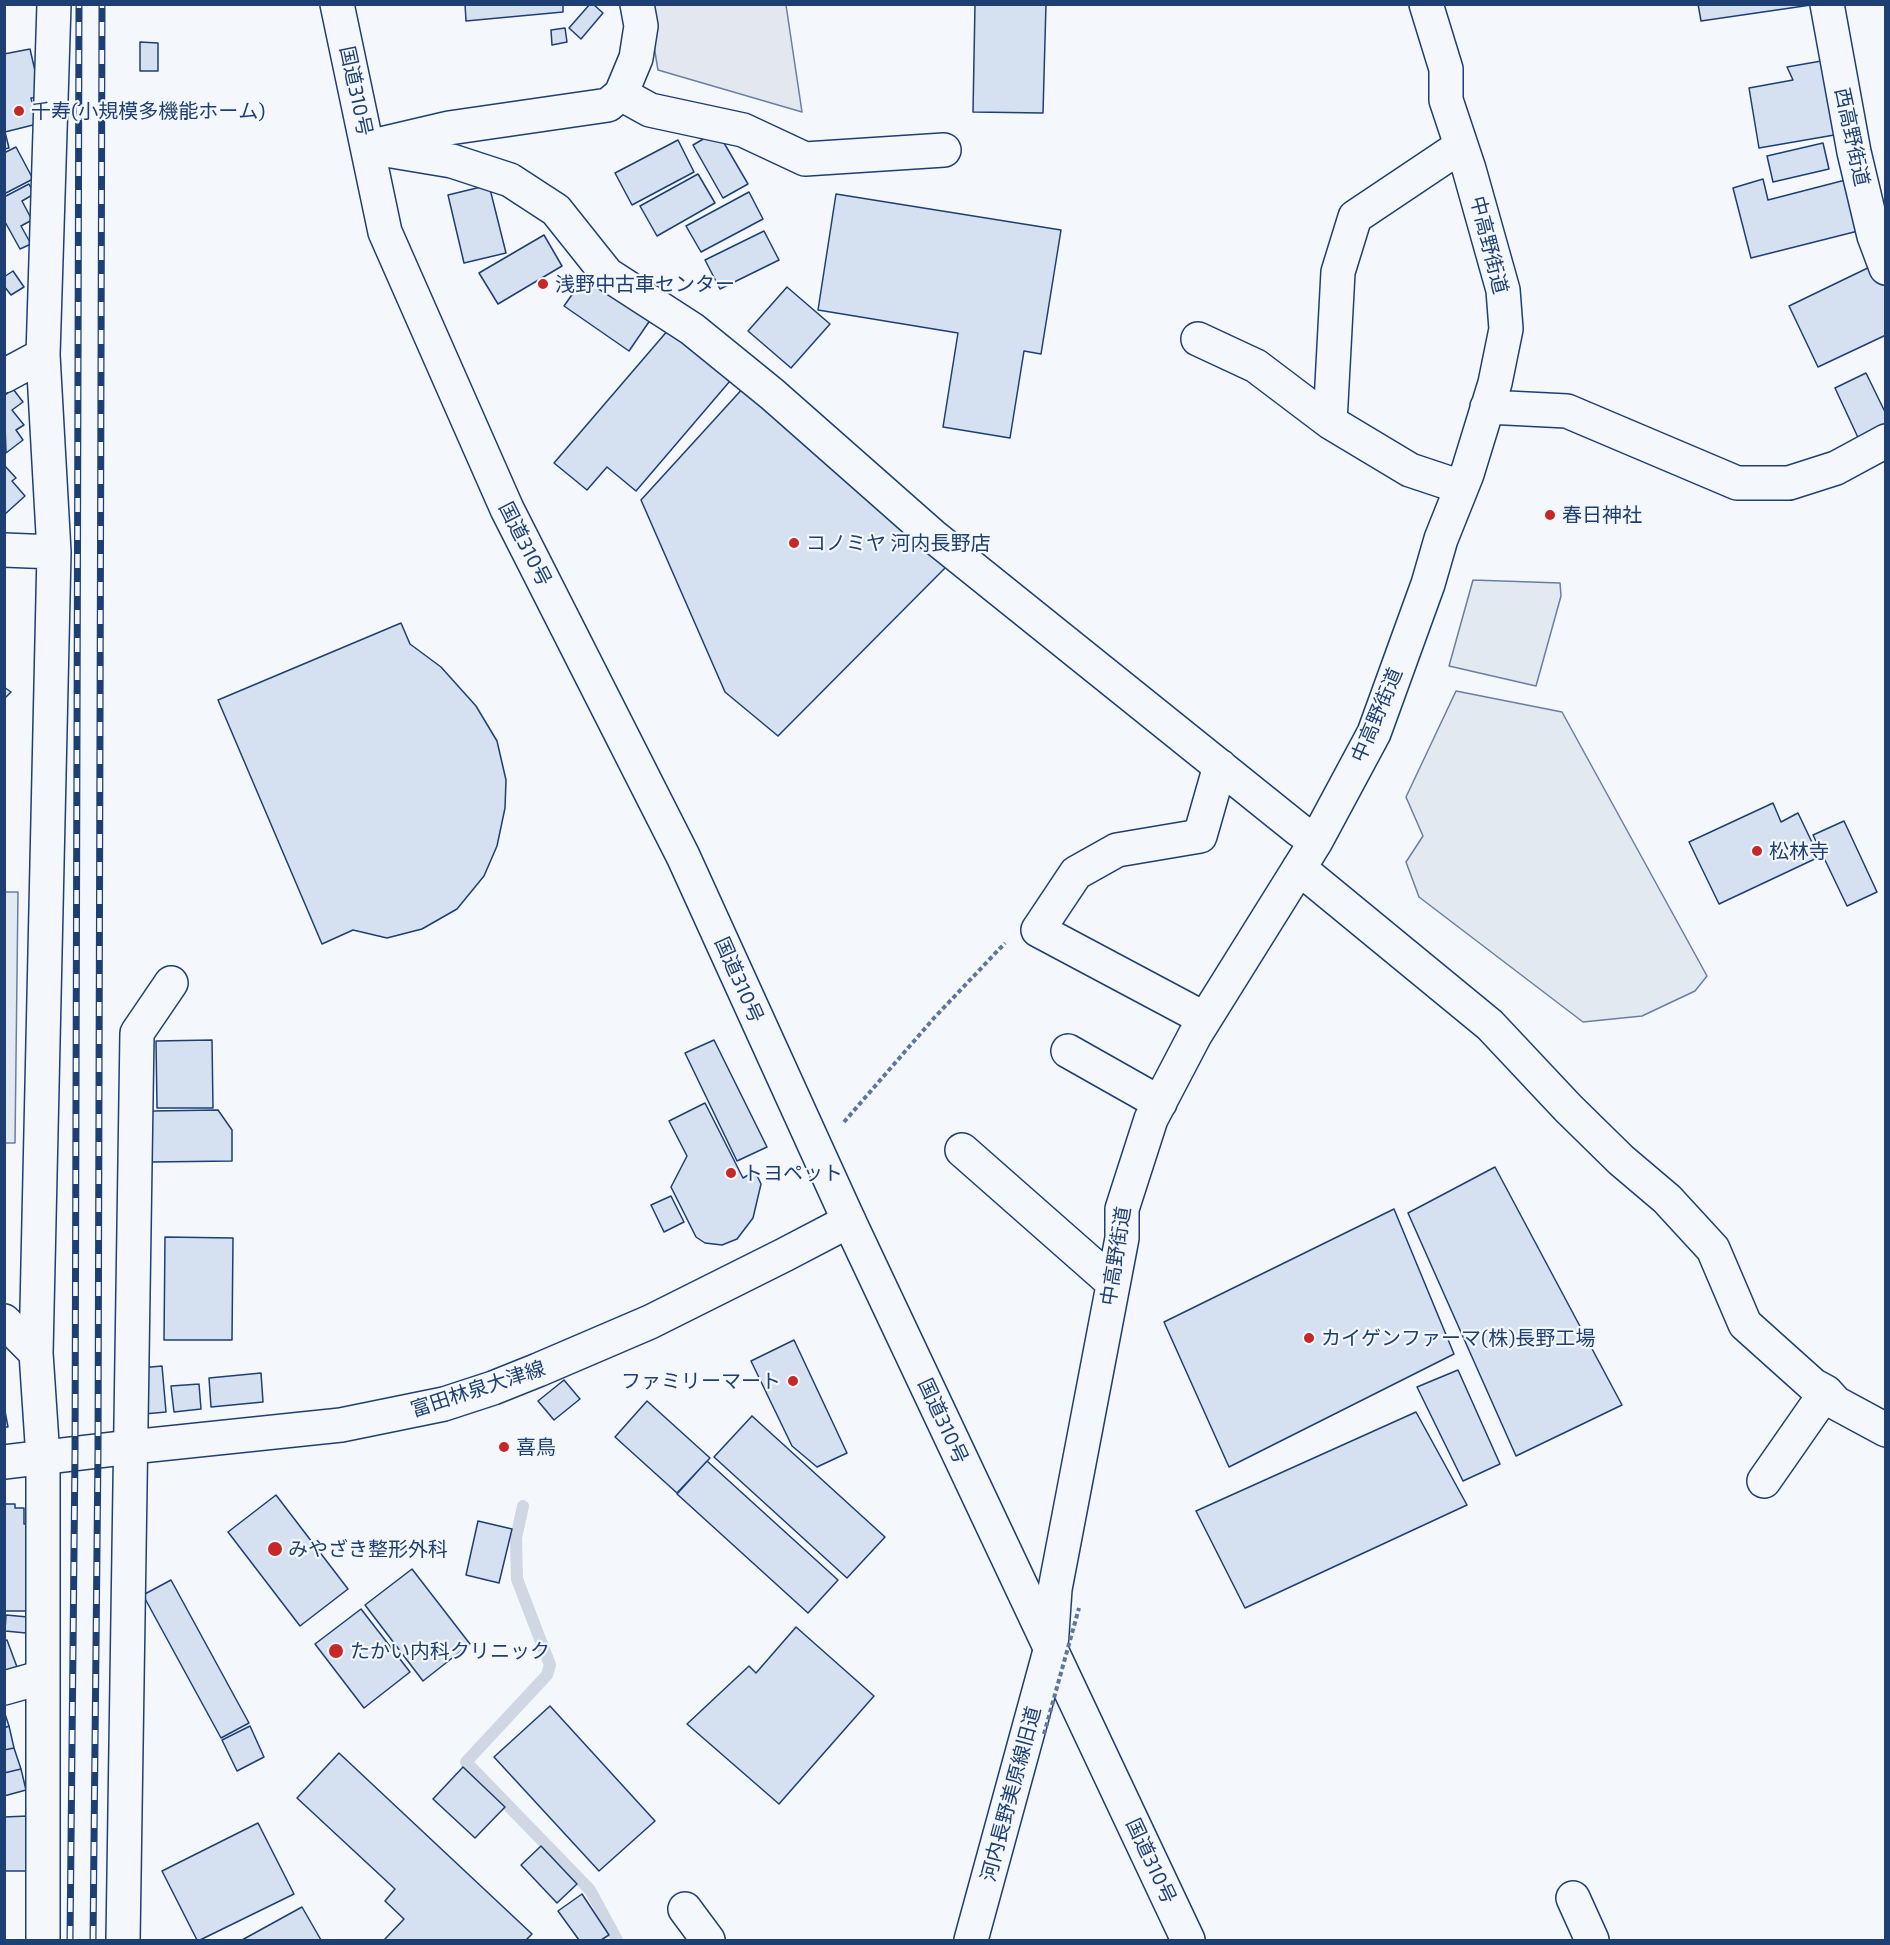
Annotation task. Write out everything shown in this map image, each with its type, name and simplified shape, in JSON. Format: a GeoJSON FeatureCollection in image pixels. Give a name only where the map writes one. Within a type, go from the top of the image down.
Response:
{"type":"FeatureCollection","features":[{"type":"Feature","properties":{"kind":"main road"},"geometry":{"type":"LineString","coordinates":[[43,1941],[43,1458],[36,1353],[54,552],[43,355],[54,4]]}},
{"type":"Feature","properties":{"kind":"main road","name":"国道310号"},"geometry":{"type":"LineString","coordinates":[[337,4],[385,232],[507,509],[683,856],[849,1221],[1188,1941]]}},
{"type":"Feature","properties":{"kind":"main road"},"geometry":{"type":"LineString","coordinates":[[368,147],[449,128],[608,105],[621,94],[636,58],[641,26],[637,4]]}},
{"type":"Feature","properties":{"kind":"main road","name":"中高野街道"},"geometry":{"type":"LineString","coordinates":[[1051,1647],[1055,1588],[1122,1238],[1122,1209],[1151,1119],[1205,1019],[1308,855],[1374,733],[1428,584],[1495,383],[1506,329],[1503,290],[1446,100],[1446,69],[1426,4]]}},
{"type":"Feature","properties":{"kind":"main road","name":"西高野街道"},"geometry":{"type":"LineString","coordinates":[[1827,4],[1854,152],[1874,236],[1886,268]]}},
{"type":"Feature","properties":{"kind":"main road"},"geometry":{"type":"LineString","coordinates":[[621,94],[650,110],[744,130],[805,159],[944,150]]}},
{"type":"Feature","properties":{"kind":"main road"},"geometry":{"type":"LineString","coordinates":[[1330,422],[1338,272],[1355,217],[1461,146]]}},
{"type":"Feature","properties":{"kind":"main road"},"geometry":{"type":"LineString","coordinates":[[368,147],[452,161],[510,180],[556,210],[607,274],[692,329],[755,379],[933,536],[1220,766],[1308,855],[1490,1025],[1620,1160],[1666,1199],[1713,1249],[1745,1324],[1836,1403],[1886,1430]]}},
{"type":"Feature","properties":{"kind":"main road"},"geometry":{"type":"LineString","coordinates":[[1198,339],[1256,366],[1330,422],[1410,470],[1461,487]]}},
{"type":"Feature","properties":{"kind":"main road"},"geometry":{"type":"LineString","coordinates":[[4,376],[43,355]]}},
{"type":"Feature","properties":{"kind":"main road"},"geometry":{"type":"LineString","coordinates":[[1487,407],[1567,411],[1737,483],[1789,483],[1836,468],[1886,441]]}},
{"type":"Feature","properties":{"kind":"main road"},"geometry":{"type":"LineString","coordinates":[[4,550],[54,552]]}},
{"type":"Feature","properties":{"kind":"main road"},"geometry":{"type":"LineString","coordinates":[[1205,1019],[1038,930],[1076,873],[1117,850],[1200,836],[1220,766]]}},
{"type":"Feature","properties":{"kind":"main road"},"geometry":{"type":"LineString","coordinates":[[123,1941],[137,1033],[171,983]]}},
{"type":"Feature","properties":{"kind":"main road"},"geometry":{"type":"LineString","coordinates":[[1068,1051],[1160,1103]]}},
{"type":"Feature","properties":{"kind":"main road"},"geometry":{"type":"LineString","coordinates":[[962,1150],[1113,1283]]}},
{"type":"Feature","properties":{"kind":"main road","name":"富田林泉大津線"},"geometry":{"type":"LineString","coordinates":[[4,1462],[341,1425],[444,1404],[493,1388],[650,1322],[849,1221]]}},
{"type":"Feature","properties":{"kind":"main road"},"geometry":{"type":"LineString","coordinates":[[4,1321],[36,1353]]}},
{"type":"Feature","properties":{"kind":"main road"},"geometry":{"type":"LineString","coordinates":[[1764,1481],[1826,1392]]}},
{"type":"Feature","properties":{"kind":"main road","name":"河内長野美原線旧道"},"geometry":{"type":"LineString","coordinates":[[970,1941],[1051,1647]]}},
{"type":"Feature","properties":{"kind":"main road"},"geometry":{"type":"LineString","coordinates":[[4,1688],[44,1677]]}},
{"type":"Feature","properties":{"kind":"main road"},"geometry":{"type":"LineString","coordinates":[[1573,1898],[1592,1941]]}},
{"type":"Feature","properties":{"kind":"main road"},"geometry":{"type":"LineString","coordinates":[[685,1909],[708,1941]]}},
{"type":"Feature","properties":{"kind":"path"},"geometry":{"type":"LineString","coordinates":[[818,1153],[934,1018],[1028,918],[1038,930]]}},
{"type":"Feature","properties":{"kind":"path"},"geometry":{"type":"LineString","coordinates":[[1044,1734],[1078,1608]]}},
{"type":"Feature","properties":{"kind":"shaded area"},"geometry":{"type":"Polygon","coordinates":[[[647,5],[786,5],[802,112],[658,70],[647,5]]]}},
{"type":"Feature","properties":{"kind":"shaded area"},"geometry":{"type":"Polygon","coordinates":[[[1473,580],[1560,583],[1561,596],[1536,686],[1449,666],[1473,580]]]}},
{"type":"Feature","properties":{"kind":"shaded area"},"geometry":{"type":"Polygon","coordinates":[[[1456,691],[1562,712],[1707,976],[1695,991],[1642,1016],[1583,1022],[1419,897],[1406,862],[1423,836],[1406,797],[1456,691]]]}},
{"type":"Feature","properties":{"kind":"shaded area"},"geometry":{"type":"Polygon","coordinates":[[[5,892],[18,892],[15,1143],[4,1143],[5,892]]]}},
{"type":"Feature","properties":{"kind":"building"},"geometry":{"type":"Polygon","coordinates":[[[465,4],[563,4],[563,12],[466,21],[465,4]]]}},
{"type":"Feature","properties":{"kind":"building"},"geometry":{"type":"Polygon","coordinates":[[[590,4],[603,13],[581,39],[569,28],[590,4]]]}},
{"type":"Feature","properties":{"kind":"building"},"geometry":{"type":"Polygon","coordinates":[[[975,4],[1046,4],[1043,113],[973,112],[975,4]]]}},
{"type":"Feature","properties":{"kind":"building"},"geometry":{"type":"Polygon","coordinates":[[[1698,4],[1818,4],[1701,21],[1698,4]]]}},
{"type":"Feature","properties":{"kind":"building"},"geometry":{"type":"Polygon","coordinates":[[[565,28],[567,42],[552,45],[551,30],[565,28]]]}},
{"type":"Feature","properties":{"kind":"building"},"geometry":{"type":"Polygon","coordinates":[[[140,42],[158,43],[158,71],[140,71],[140,42]]]}},
{"type":"Feature","properties":{"kind":"building","name":"千寿(小規模多機能ホーム)"},"geometry":{"type":"Polygon","coordinates":[[[30,49],[41,97],[31,98],[37,124],[5,132],[9,148],[4,149],[4,54],[30,49]]]}},
{"type":"Feature","properties":{"kind":"building"},"geometry":{"type":"Polygon","coordinates":[[[1827,60],[1840,134],[1759,148],[1749,88],[1793,80],[1787,67],[1827,60]]]}},
{"type":"Feature","properties":{"kind":"building"},"geometry":{"type":"Polygon","coordinates":[[[717,131],[748,184],[723,198],[693,145],[717,131]]]}},
{"type":"Feature","properties":{"kind":"building"},"geometry":{"type":"Polygon","coordinates":[[[678,140],[694,172],[632,205],[615,173],[678,140]]]}},
{"type":"Feature","properties":{"kind":"building"},"geometry":{"type":"Polygon","coordinates":[[[1823,143],[1829,169],[1773,182],[1767,156],[1823,143]]]}},
{"type":"Feature","properties":{"kind":"building"},"geometry":{"type":"Polygon","coordinates":[[[16,147],[33,179],[4,194],[4,153],[16,147]]]}},
{"type":"Feature","properties":{"kind":"building"},"geometry":{"type":"Polygon","coordinates":[[[698,174],[715,203],[657,236],[640,206],[698,174]]]}},
{"type":"Feature","properties":{"kind":"building"},"geometry":{"type":"Polygon","coordinates":[[[1857,177],[1870,228],[1751,258],[1733,188],[1763,179],[1768,200],[1857,177]]]}},
{"type":"Feature","properties":{"kind":"building"},"geometry":{"type":"Polygon","coordinates":[[[29,184],[34,194],[22,201],[32,220],[21,226],[31,244],[20,249],[4,220],[4,197],[29,184]]]}},
{"type":"Feature","properties":{"kind":"building"},"geometry":{"type":"Polygon","coordinates":[[[489,185],[506,253],[464,263],[448,195],[489,185]]]}},
{"type":"Feature","properties":{"kind":"building"},"geometry":{"type":"Polygon","coordinates":[[[749,192],[763,219],[701,252],[686,226],[749,192]]]}},
{"type":"Feature","properties":{"kind":"building"},"geometry":{"type":"Polygon","coordinates":[[[836,194],[1061,230],[1041,354],[1024,351],[1010,438],[943,427],[958,333],[818,310],[836,194]]]}},
{"type":"Feature","properties":{"kind":"building"},"geometry":{"type":"Polygon","coordinates":[[[764,231],[779,260],[720,289],[705,260],[764,231]]]}},
{"type":"Feature","properties":{"kind":"building"},"geometry":{"type":"Polygon","coordinates":[[[544,235],[562,266],[498,304],[479,273],[544,235]]]}},
{"type":"Feature","properties":{"kind":"building"},"geometry":{"type":"Polygon","coordinates":[[[1878,263],[1886,279],[1886,335],[1818,367],[1789,306],[1878,263]]]}},
{"type":"Feature","properties":{"kind":"building"},"geometry":{"type":"Polygon","coordinates":[[[13,271],[24,287],[11,295],[4,286],[4,277],[13,271]]]}},
{"type":"Feature","properties":{"kind":"building"},"geometry":{"type":"Polygon","coordinates":[[[588,272],[653,316],[629,351],[564,306],[588,272]]]}},
{"type":"Feature","properties":{"kind":"building"},"geometry":{"type":"Polygon","coordinates":[[[787,287],[830,324],[791,368],[748,331],[787,287]]]}},
{"type":"Feature","properties":{"kind":"building"},"geometry":{"type":"Polygon","coordinates":[[[669,329],[730,381],[636,491],[607,467],[587,490],[554,463],[669,329]]]}},
{"type":"Feature","properties":{"kind":"building"},"geometry":{"type":"Polygon","coordinates":[[[1866,373],[1886,414],[1886,432],[1861,444],[1835,388],[1866,373]]]}},
{"type":"Feature","properties":{"kind":"building","name":"コノミヤ 河内長野店"},"geometry":{"type":"Polygon","coordinates":[[[745,386],[950,563],[778,736],[725,692],[641,500],[745,386]]]}},
{"type":"Feature","properties":{"kind":"building"},"geometry":{"type":"Polygon","coordinates":[[[13,389],[23,402],[12,410],[24,425],[16,430],[23,440],[6,453],[4,396],[13,389]]]}},
{"type":"Feature","properties":{"kind":"building"},"geometry":{"type":"Polygon","coordinates":[[[4,465],[16,478],[12,481],[25,496],[4,515],[4,465]]]}},
{"type":"Feature","properties":{"kind":"building"},"geometry":{"type":"Polygon","coordinates":[[[401,623],[410,644],[441,667],[476,706],[497,741],[506,780],[505,808],[497,846],[484,876],[457,909],[422,929],[387,938],[353,930],[322,944],[218,700],[401,623]]]}},
{"type":"Feature","properties":{"kind":"building"},"geometry":{"type":"Polygon","coordinates":[[[4,687],[11,692],[4,699],[4,687]]]}},
{"type":"Feature","properties":{"kind":"building"},"geometry":{"type":"Polygon","coordinates":[[[1773,803],[1781,822],[1798,813],[1819,857],[1719,904],[1689,842],[1773,803]]]}},
{"type":"Feature","properties":{"kind":"building"},"geometry":{"type":"Polygon","coordinates":[[[1844,821],[1877,892],[1847,906],[1813,835],[1844,821]]]}},
{"type":"Feature","properties":{"kind":"building"},"geometry":{"type":"Polygon","coordinates":[[[212,1040],[213,1108],[157,1108],[156,1041],[212,1040]]]}},
{"type":"Feature","properties":{"kind":"building"},"geometry":{"type":"Polygon","coordinates":[[[714,1040],[767,1147],[737,1161],[685,1053],[714,1040]]]}},
{"type":"Feature","properties":{"kind":"building"},"geometry":{"type":"Polygon","coordinates":[[[705,1103],[743,1178],[755,1171],[761,1184],[753,1218],[737,1239],[722,1245],[705,1243],[696,1237],[671,1187],[687,1156],[669,1121],[705,1103]]]}},
{"type":"Feature","properties":{"kind":"building"},"geometry":{"type":"Polygon","coordinates":[[[218,1110],[232,1130],[232,1161],[152,1162],[152,1111],[218,1110]]]}},
{"type":"Feature","properties":{"kind":"building"},"geometry":{"type":"Polygon","coordinates":[[[1495,1167],[1622,1405],[1516,1456],[1408,1213],[1495,1167]]]}},
{"type":"Feature","properties":{"kind":"building"},"geometry":{"type":"Polygon","coordinates":[[[671,1196],[684,1222],[664,1232],[651,1205],[671,1196]]]}},
{"type":"Feature","properties":{"kind":"building","name":"カイゲンファーマ(株)長野工場"},"geometry":{"type":"Polygon","coordinates":[[[1394,1209],[1454,1354],[1229,1467],[1164,1322],[1394,1209]]]}},
{"type":"Feature","properties":{"kind":"building"},"geometry":{"type":"Polygon","coordinates":[[[165,1237],[233,1238],[232,1340],[164,1340],[165,1237]]]}},
{"type":"Feature","properties":{"kind":"building"},"geometry":{"type":"Polygon","coordinates":[[[794,1340],[847,1453],[817,1467],[792,1446],[751,1361],[794,1340]]]}},
{"type":"Feature","properties":{"kind":"building"},"geometry":{"type":"Polygon","coordinates":[[[162,1366],[166,1412],[144,1414],[140,1368],[162,1366]]]}},
{"type":"Feature","properties":{"kind":"building"},"geometry":{"type":"Polygon","coordinates":[[[1458,1370],[1500,1464],[1463,1481],[1417,1387],[1458,1370]]]}},
{"type":"Feature","properties":{"kind":"building"},"geometry":{"type":"Polygon","coordinates":[[[261,1373],[263,1402],[211,1407],[209,1378],[261,1373]]]}},
{"type":"Feature","properties":{"kind":"building"},"geometry":{"type":"Polygon","coordinates":[[[564,1380],[580,1399],[554,1420],[538,1401],[564,1380]]]}},
{"type":"Feature","properties":{"kind":"building"},"geometry":{"type":"Polygon","coordinates":[[[199,1384],[201,1409],[174,1412],[171,1386],[199,1384]]]}},
{"type":"Feature","properties":{"kind":"building"},"geometry":{"type":"Polygon","coordinates":[[[647,1401],[710,1458],[677,1493],[615,1437],[647,1401]]]}},
{"type":"Feature","properties":{"kind":"building"},"geometry":{"type":"Polygon","coordinates":[[[4,1406],[8,1427],[4,1427],[4,1406]]]}},
{"type":"Feature","properties":{"kind":"building"},"geometry":{"type":"Polygon","coordinates":[[[1416,1412],[1467,1505],[1245,1608],[1196,1511],[1416,1412]]]}},
{"type":"Feature","properties":{"kind":"building"},"geometry":{"type":"Polygon","coordinates":[[[752,1416],[885,1537],[847,1578],[714,1457],[752,1416]]]}},
{"type":"Feature","properties":{"kind":"building"},"geometry":{"type":"Polygon","coordinates":[[[707,1461],[838,1580],[808,1613],[677,1494],[707,1461]]]}},
{"type":"Feature","properties":{"kind":"building"},"geometry":{"type":"Polygon","coordinates":[[[276,1495],[348,1589],[300,1626],[228,1532],[276,1495]]]}},
{"type":"Feature","properties":{"kind":"building"},"geometry":{"type":"Polygon","coordinates":[[[4,1504],[15,1504],[15,1508],[24,1508],[24,1524],[27,1524],[26,1611],[4,1611],[4,1504]]]}},
{"type":"Feature","properties":{"kind":"building"},"geometry":{"type":"Polygon","coordinates":[[[478,1521],[512,1529],[499,1583],[466,1575],[478,1521]]]}},
{"type":"Feature","properties":{"kind":"building"},"geometry":{"type":"Polygon","coordinates":[[[412,1569],[470,1644],[423,1681],[365,1605],[412,1569]]]}},
{"type":"Feature","properties":{"kind":"building"},"geometry":{"type":"Polygon","coordinates":[[[171,1580],[249,1723],[221,1738],[143,1595],[171,1580]]]}},
{"type":"Feature","properties":{"kind":"building"},"geometry":{"type":"Polygon","coordinates":[[[361,1609],[410,1672],[364,1708],[315,1644],[361,1609]]]}},
{"type":"Feature","properties":{"kind":"building"},"geometry":{"type":"Polygon","coordinates":[[[6,1615],[28,1617],[26,1633],[5,1631],[6,1615]]]}},
{"type":"Feature","properties":{"kind":"building"},"geometry":{"type":"Polygon","coordinates":[[[796,1627],[874,1696],[779,1804],[687,1724],[749,1666],[756,1673],[796,1627]]]}},
{"type":"Feature","properties":{"kind":"building"},"geometry":{"type":"Polygon","coordinates":[[[7,1640],[17,1667],[4,1671],[4,1641],[7,1640]]]}},
{"type":"Feature","properties":{"kind":"building"},"geometry":{"type":"Polygon","coordinates":[[[550,1706],[655,1821],[599,1871],[494,1757],[550,1706]]]}},
{"type":"Feature","properties":{"kind":"building"},"geometry":{"type":"Polygon","coordinates":[[[4,1711],[9,1726],[4,1728],[4,1711]]]}},
{"type":"Feature","properties":{"kind":"building"},"geometry":{"type":"Polygon","coordinates":[[[9,1726],[14,1748],[4,1750],[4,1728],[9,1726]]]}},
{"type":"Feature","properties":{"kind":"building"},"geometry":{"type":"Polygon","coordinates":[[[250,1726],[264,1757],[237,1771],[222,1740],[250,1726]]]}},
{"type":"Feature","properties":{"kind":"building"},"geometry":{"type":"Polygon","coordinates":[[[14,1748],[21,1769],[4,1773],[4,1750],[14,1748]]]}},
{"type":"Feature","properties":{"kind":"building"},"geometry":{"type":"Polygon","coordinates":[[[339,1753],[532,1934],[526,1940],[384,1940],[404,1919],[385,1901],[395,1889],[297,1798],[339,1753]]]}},
{"type":"Feature","properties":{"kind":"building"},"geometry":{"type":"Polygon","coordinates":[[[463,1767],[505,1807],[475,1838],[433,1799],[463,1767]]]}},
{"type":"Feature","properties":{"kind":"building"},"geometry":{"type":"Polygon","coordinates":[[[21,1769],[26,1790],[4,1796],[4,1773],[21,1769]]]}},
{"type":"Feature","properties":{"kind":"building"},"geometry":{"type":"Polygon","coordinates":[[[28,1816],[28,1871],[4,1871],[4,1817],[28,1816]]]}},
{"type":"Feature","properties":{"kind":"building"},"geometry":{"type":"Polygon","coordinates":[[[258,1823],[294,1894],[197,1940],[162,1871],[258,1823]]]}},
{"type":"Feature","properties":{"kind":"building"},"geometry":{"type":"Polygon","coordinates":[[[541,1846],[577,1884],[557,1903],[521,1865],[541,1846]]]}},
{"type":"Feature","properties":{"kind":"building"},"geometry":{"type":"Polygon","coordinates":[[[582,1894],[609,1935],[601,1940],[579,1940],[558,1911],[582,1894]]]}},
{"type":"Feature","properties":{"kind":"building"},"geometry":{"type":"Polygon","coordinates":[[[302,1907],[321,1940],[242,1940],[302,1907]]]}},
{"type":"Feature","properties":{"kind":"waterway"},"geometry":{"type":"LineString","coordinates":[[523,1506],[516,1538],[517,1579],[550,1665],[547,1675],[466,1762],[590,1890],[617,1940]]}},
{"type":"Feature","properties":{"kind":"railway"},"geometry":{"type":"LineString","coordinates":[[70,1940],[75,1453],[79,4]]}},
{"type":"Feature","properties":{"kind":"railway"},"geometry":{"type":"LineString","coordinates":[[93,1940],[98,1450],[102,4]]}},
{"type":"Feature","properties":{"kind":"place","name":"千寿(小規模多機能ホーム)"},"geometry":{"type":"Point","coordinates":[19,111]}},
{"type":"Feature","properties":{"kind":"place","name":"浅野中古車センター"},"geometry":{"type":"Point","coordinates":[543,284]}},
{"type":"Feature","properties":{"kind":"place","name":"春日神社"},"geometry":{"type":"Point","coordinates":[1550,515]}},
{"type":"Feature","properties":{"kind":"place","name":"コノミヤ 河内長野店"},"geometry":{"type":"Point","coordinates":[794,543]}},
{"type":"Feature","properties":{"kind":"place","name":"松林寺"},"geometry":{"type":"Point","coordinates":[1757,851]}},
{"type":"Feature","properties":{"kind":"place","name":"トヨペット"},"geometry":{"type":"Point","coordinates":[731,1173]}},
{"type":"Feature","properties":{"kind":"place","name":"カイゲンファーマ(株)長野工場"},"geometry":{"type":"Point","coordinates":[1309,1338]}},
{"type":"Feature","properties":{"kind":"place","name":"ファミリーマート"},"geometry":{"type":"Point","coordinates":[793,1381]}},
{"type":"Feature","properties":{"kind":"place","name":"喜鳥"},"geometry":{"type":"Point","coordinates":[504,1447]}},
{"type":"Feature","properties":{"kind":"place","name":"みやざき整形外科"},"geometry":{"type":"Point","coordinates":[275,1549]}},
{"type":"Feature","properties":{"kind":"place","name":"たかい内科クリニック"},"geometry":{"type":"Point","coordinates":[336,1651]}}]}
